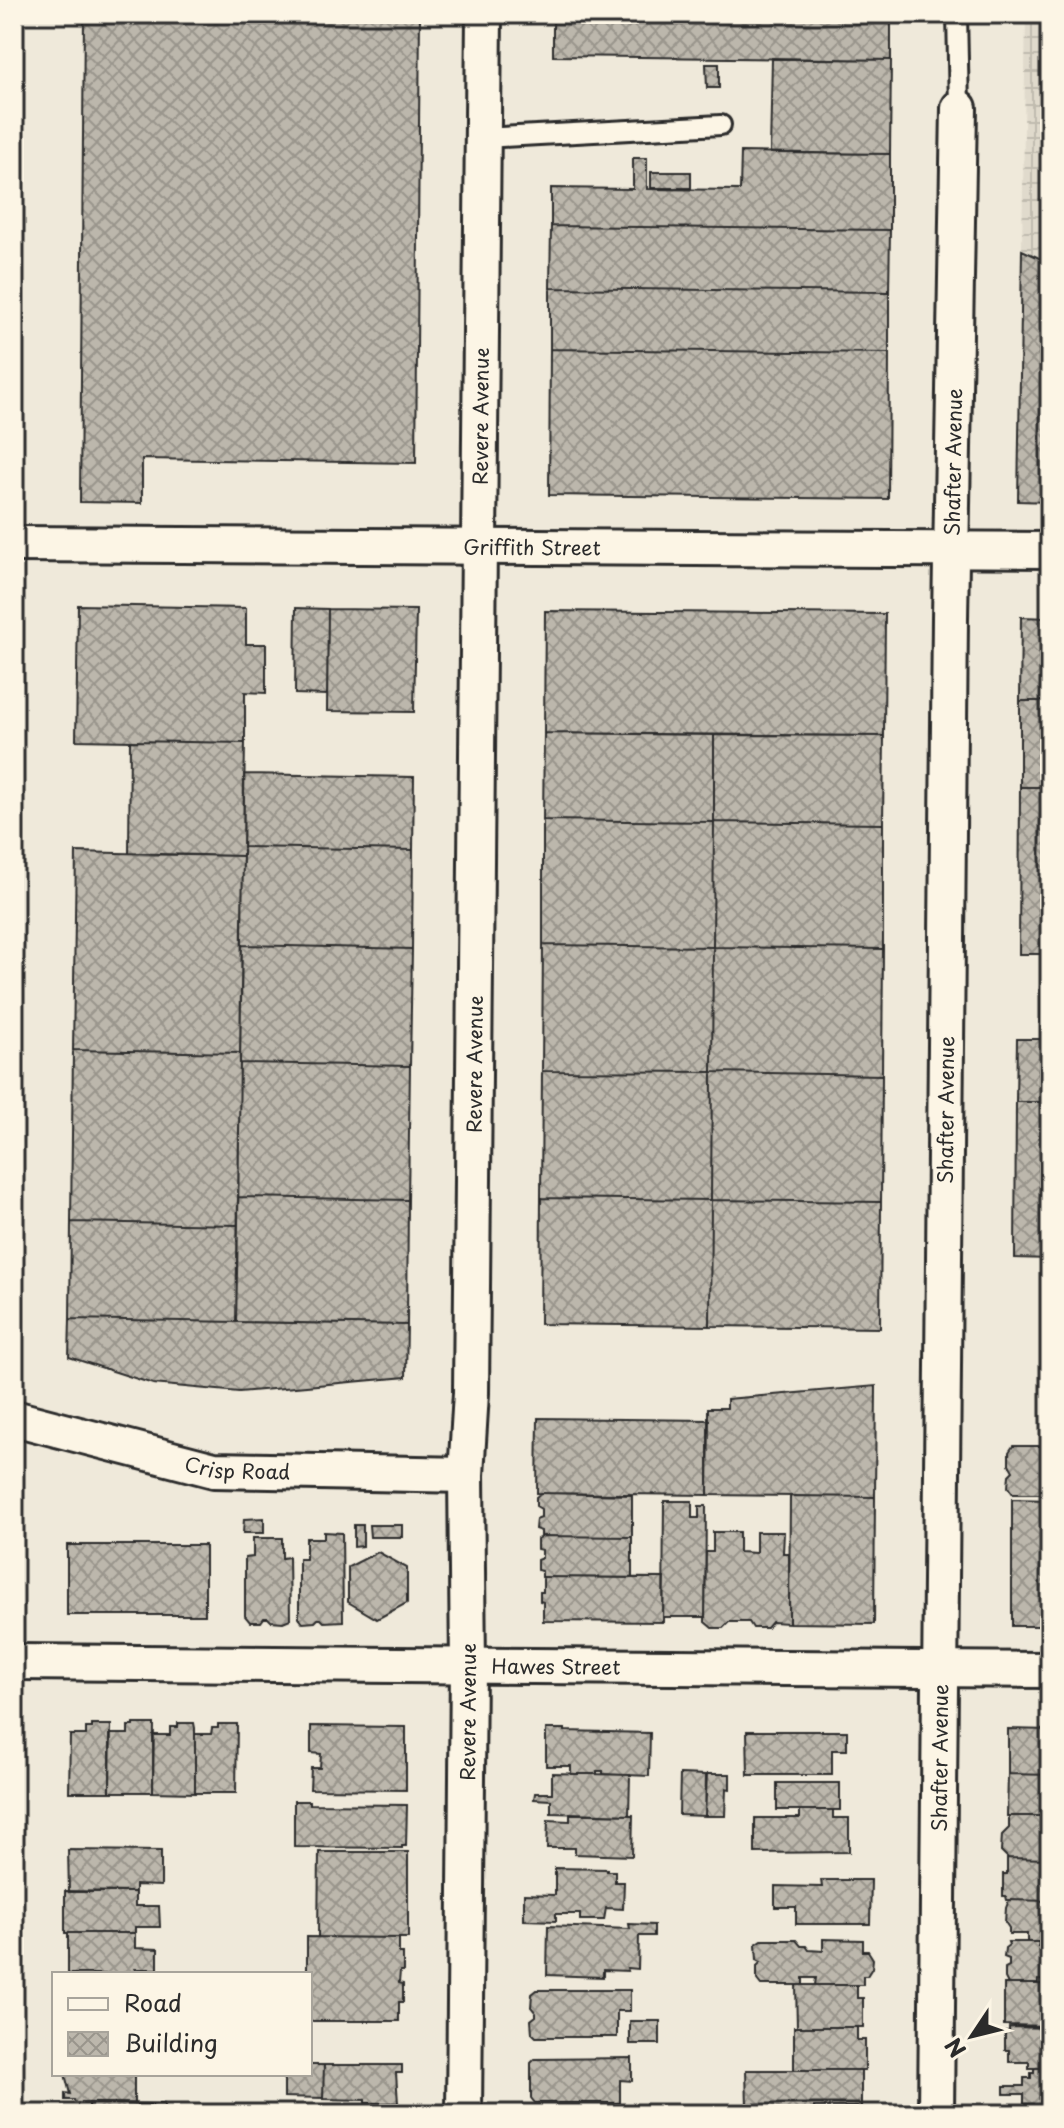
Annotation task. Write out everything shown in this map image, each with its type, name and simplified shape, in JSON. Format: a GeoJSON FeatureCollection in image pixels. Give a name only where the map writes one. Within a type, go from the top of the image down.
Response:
{"type":"FeatureCollection","features":[{"type":"Feature","properties":{"kind":"street","name":"Revere Avenue"},"geometry":{"type":"LineString","coordinates":[[464,2114],[468,1666],[466,1475],[471,1393],[484,14]]}},
{"type":"Feature","properties":{"kind":"street","name":"Shafter Avenue"},"geometry":{"type":"LineString","coordinates":[[936,2114],[951,549],[959,108]]}},
{"type":"Feature","properties":{"kind":"street","name":"Griffith Street"},"geometry":{"type":"LineString","coordinates":[[14,544],[1050,550]]}},
{"type":"Feature","properties":{"kind":"street","name":"Crisp Road"},"geometry":{"type":"LineString","coordinates":[[14,1418],[214,1470],[466,1475]]}},
{"type":"Feature","properties":{"kind":"street","name":"Hawes Street"},"geometry":{"type":"LineString","coordinates":[[14,1662],[1050,1670]]}},
{"type":"Feature","properties":{"kind":"lane"},"geometry":{"type":"LineString","coordinates":[[957,14],[959,108]]}},
{"type":"Feature","properties":{"kind":"lane"},"geometry":{"type":"LineString","coordinates":[[483,138],[721,125]]}},
{"type":"Feature","properties":{"kind":"shaded area"},"geometry":{"type":"Polygon","coordinates":[[[1026,14],[1050,14],[1050,262],[1022,248],[1026,14]]]}},
{"type":"Feature","properties":{"kind":"building"},"geometry":{"type":"Polygon","coordinates":[[[84,14],[420,14],[416,463],[142,459],[142,503],[80,502],[84,14]]]}},
{"type":"Feature","properties":{"kind":"building"},"geometry":{"type":"Polygon","coordinates":[[[553,14],[891,14],[891,60],[553,56],[553,14]]]}},
{"type":"Feature","properties":{"kind":"building"},"geometry":{"type":"Polygon","coordinates":[[[772,58],[891,60],[890,154],[770,153],[772,58]]]}},
{"type":"Feature","properties":{"kind":"building"},"geometry":{"type":"Polygon","coordinates":[[[706,64],[719,64],[719,88],[707,88],[706,64]]]}},
{"type":"Feature","properties":{"kind":"building"},"geometry":{"type":"Polygon","coordinates":[[[741,152],[890,154],[890,230],[551,226],[551,188],[633,189],[633,158],[647,158],[647,189],[740,190],[741,152]]]}},
{"type":"Feature","properties":{"kind":"building"},"geometry":{"type":"Polygon","coordinates":[[[651,172],[691,172],[691,188],[651,188],[651,172]]]}},
{"type":"Feature","properties":{"kind":"building"},"geometry":{"type":"Polygon","coordinates":[[[551,226],[890,230],[889,292],[550,288],[551,226]]]}},
{"type":"Feature","properties":{"kind":"building"},"geometry":{"type":"Polygon","coordinates":[[[1022,250],[1050,263],[1050,502],[1018,501],[1022,250]]]}},
{"type":"Feature","properties":{"kind":"building"},"geometry":{"type":"Polygon","coordinates":[[[550,288],[889,292],[889,353],[550,349],[550,288]]]}},
{"type":"Feature","properties":{"kind":"building"},"geometry":{"type":"Polygon","coordinates":[[[550,349],[889,353],[888,499],[549,495],[550,349]]]}},
{"type":"Feature","properties":{"kind":"building"},"geometry":{"type":"Polygon","coordinates":[[[78,605],[246,608],[246,644],[266,644],[266,693],[245,692],[245,743],[76,740],[78,605]]]}},
{"type":"Feature","properties":{"kind":"building"},"geometry":{"type":"Polygon","coordinates":[[[296,608],[328,609],[327,695],[295,694],[296,608]]]}},
{"type":"Feature","properties":{"kind":"building"},"geometry":{"type":"Polygon","coordinates":[[[328,609],[416,610],[414,712],[327,711],[328,609]]]}},
{"type":"Feature","properties":{"kind":"building"},"geometry":{"type":"Polygon","coordinates":[[[545,611],[885,614],[884,736],[544,733],[545,611]]]}},
{"type":"Feature","properties":{"kind":"building"},"geometry":{"type":"Polygon","coordinates":[[[1021,617],[1050,618],[1050,701],[1020,701],[1021,617]]]}},
{"type":"Feature","properties":{"kind":"building"},"geometry":{"type":"Polygon","coordinates":[[[1020,701],[1050,701],[1050,787],[1020,787],[1020,701]]]}},
{"type":"Feature","properties":{"kind":"building"},"geometry":{"type":"Polygon","coordinates":[[[544,733],[714,735],[714,822],[543,820],[544,733]]]}},
{"type":"Feature","properties":{"kind":"building"},"geometry":{"type":"Polygon","coordinates":[[[714,735],[884,736],[883,824],[714,822],[714,735]]]}},
{"type":"Feature","properties":{"kind":"building"},"geometry":{"type":"Polygon","coordinates":[[[130,741],[245,743],[243,856],[129,854],[130,741]]]}},
{"type":"Feature","properties":{"kind":"building"},"geometry":{"type":"Polygon","coordinates":[[[244,774],[414,777],[413,850],[243,847],[244,774]]]}},
{"type":"Feature","properties":{"kind":"building"},"geometry":{"type":"Polygon","coordinates":[[[1020,787],[1050,787],[1050,954],[1019,954],[1020,787]]]}},
{"type":"Feature","properties":{"kind":"building"},"geometry":{"type":"Polygon","coordinates":[[[543,820],[714,822],[713,947],[543,945],[543,820]]]}},
{"type":"Feature","properties":{"kind":"building"},"geometry":{"type":"Polygon","coordinates":[[[714,822],[883,824],[883,949],[713,947],[714,822]]]}},
{"type":"Feature","properties":{"kind":"building"},"geometry":{"type":"Polygon","coordinates":[[[243,847],[413,850],[412,949],[242,945],[243,847]]]}},
{"type":"Feature","properties":{"kind":"building"},"geometry":{"type":"Polygon","coordinates":[[[76,852],[243,856],[240,1053],[73,1050],[76,852]]]}},
{"type":"Feature","properties":{"kind":"building"},"geometry":{"type":"Polygon","coordinates":[[[242,945],[412,949],[410,1066],[240,1063],[242,945]]]}},
{"type":"Feature","properties":{"kind":"building"},"geometry":{"type":"Polygon","coordinates":[[[543,945],[713,947],[712,1072],[542,1071],[543,945]]]}},
{"type":"Feature","properties":{"kind":"building"},"geometry":{"type":"Polygon","coordinates":[[[713,947],[883,949],[882,1075],[712,1072],[713,947]]]}},
{"type":"Feature","properties":{"kind":"building"},"geometry":{"type":"Polygon","coordinates":[[[1042,954],[1050,954],[1050,1102],[1016,1102],[1017,1039],[1041,1039],[1042,954]]]}},
{"type":"Feature","properties":{"kind":"building"},"geometry":{"type":"Polygon","coordinates":[[[73,1050],[240,1053],[238,1225],[71,1222],[73,1050]]]}},
{"type":"Feature","properties":{"kind":"building"},"geometry":{"type":"Polygon","coordinates":[[[240,1063],[410,1066],[408,1200],[238,1197],[240,1063]]]}},
{"type":"Feature","properties":{"kind":"building"},"geometry":{"type":"Polygon","coordinates":[[[542,1071],[712,1072],[711,1200],[541,1198],[542,1071]]]}},
{"type":"Feature","properties":{"kind":"building"},"geometry":{"type":"Polygon","coordinates":[[[712,1072],[882,1075],[881,1202],[711,1200],[712,1072]]]}},
{"type":"Feature","properties":{"kind":"building"},"geometry":{"type":"Polygon","coordinates":[[[1016,1102],[1050,1102],[1050,1259],[1015,1258],[1016,1102]]]}},
{"type":"Feature","properties":{"kind":"building"},"geometry":{"type":"Polygon","coordinates":[[[238,1197],[408,1200],[407,1325],[236,1322],[238,1197]]]}},
{"type":"Feature","properties":{"kind":"building"},"geometry":{"type":"Polygon","coordinates":[[[541,1198],[711,1200],[710,1326],[540,1324],[541,1198]]]}},
{"type":"Feature","properties":{"kind":"building"},"geometry":{"type":"Polygon","coordinates":[[[711,1200],[881,1202],[880,1328],[710,1326],[711,1200]]]}},
{"type":"Feature","properties":{"kind":"building"},"geometry":{"type":"Polygon","coordinates":[[[71,1222],[238,1225],[236,1322],[70,1319],[71,1222]]]}},
{"type":"Feature","properties":{"kind":"building"},"geometry":{"type":"Polygon","coordinates":[[[70,1319],[407,1325],[406,1377],[239,1392],[153,1384],[69,1357],[70,1319]]]}},
{"type":"Feature","properties":{"kind":"building"},"geometry":{"type":"Polygon","coordinates":[[[876,1386],[875,1497],[708,1495],[708,1408],[727,1408],[727,1399],[876,1386]]]}},
{"type":"Feature","properties":{"kind":"building"},"geometry":{"type":"Polygon","coordinates":[[[538,1418],[709,1420],[708,1495],[537,1493],[538,1418]]]}},
{"type":"Feature","properties":{"kind":"building"},"geometry":{"type":"Polygon","coordinates":[[[1013,1446],[1050,1446],[1050,1494],[1013,1494],[1008,1487],[1009,1475],[1013,1471],[1009,1464],[1009,1452],[1013,1446]]]}},
{"type":"Feature","properties":{"kind":"building"},"geometry":{"type":"Polygon","coordinates":[[[541,1493],[632,1495],[632,1537],[541,1536],[541,1531],[535,1529],[536,1519],[541,1517],[536,1497],[541,1493]]]}},
{"type":"Feature","properties":{"kind":"building"},"geometry":{"type":"Polygon","coordinates":[[[790,1496],[875,1497],[874,1624],[789,1623],[790,1496]]]}},
{"type":"Feature","properties":{"kind":"building"},"geometry":{"type":"Polygon","coordinates":[[[1012,1499],[1050,1500],[1050,1626],[1012,1626],[1012,1499]]]}},
{"type":"Feature","properties":{"kind":"building"},"geometry":{"type":"Polygon","coordinates":[[[664,1501],[692,1501],[692,1518],[699,1518],[699,1506],[706,1506],[705,1617],[663,1617],[664,1501]]]}},
{"type":"Feature","properties":{"kind":"building"},"geometry":{"type":"Polygon","coordinates":[[[264,1518],[264,1533],[243,1533],[244,1519],[264,1518]]]}},
{"type":"Feature","properties":{"kind":"building"},"geometry":{"type":"Polygon","coordinates":[[[354,1525],[363,1525],[363,1546],[354,1547],[354,1525]]]}},
{"type":"Feature","properties":{"kind":"building"},"geometry":{"type":"Polygon","coordinates":[[[369,1525],[402,1525],[402,1537],[370,1537],[369,1525]]]}},
{"type":"Feature","properties":{"kind":"building"},"geometry":{"type":"Polygon","coordinates":[[[324,1532],[342,1533],[343,1621],[324,1622],[318,1619],[303,1623],[299,1618],[299,1559],[306,1559],[306,1538],[324,1538],[324,1532]]]}},
{"type":"Feature","properties":{"kind":"building"},"geometry":{"type":"Polygon","coordinates":[[[713,1532],[739,1532],[739,1552],[756,1553],[756,1532],[784,1532],[783,1553],[789,1553],[789,1623],[772,1622],[767,1628],[753,1628],[749,1622],[729,1622],[723,1628],[712,1628],[705,1622],[706,1552],[713,1552],[713,1532]]]}},
{"type":"Feature","properties":{"kind":"building"},"geometry":{"type":"Polygon","coordinates":[[[543,1536],[632,1537],[632,1578],[542,1577],[542,1571],[537,1570],[537,1560],[542,1558],[542,1550],[537,1549],[537,1539],[543,1536]]]}},
{"type":"Feature","properties":{"kind":"building"},"geometry":{"type":"Polygon","coordinates":[[[253,1538],[282,1538],[282,1558],[289,1557],[290,1619],[283,1622],[264,1618],[261,1622],[250,1622],[245,1616],[245,1558],[253,1557],[253,1538]]]}},
{"type":"Feature","properties":{"kind":"building"},"geometry":{"type":"Polygon","coordinates":[[[67,1545],[205,1545],[205,1615],[67,1615],[67,1545]]]}},
{"type":"Feature","properties":{"kind":"building"},"geometry":{"type":"Polygon","coordinates":[[[378,1552],[407,1568],[407,1603],[377,1619],[348,1602],[348,1567],[378,1552]]]}},
{"type":"Feature","properties":{"kind":"building"},"geometry":{"type":"Polygon","coordinates":[[[543,1577],[664,1578],[663,1622],[543,1621],[540,1592],[543,1592],[543,1577]]]}},
{"type":"Feature","properties":{"kind":"building"},"geometry":{"type":"Polygon","coordinates":[[[178,1723],[194,1723],[195,1793],[153,1792],[153,1735],[170,1735],[170,1727],[178,1727],[178,1723]]]}},
{"type":"Feature","properties":{"kind":"building"},"geometry":{"type":"Polygon","coordinates":[[[154,1724],[153,1792],[110,1792],[110,1734],[128,1734],[128,1726],[154,1724]]]}},
{"type":"Feature","properties":{"kind":"building"},"geometry":{"type":"Polygon","coordinates":[[[218,1724],[237,1724],[236,1793],[195,1793],[195,1734],[211,1734],[212,1728],[218,1728],[218,1724]]]}},
{"type":"Feature","properties":{"kind":"building"},"geometry":{"type":"Polygon","coordinates":[[[92,1725],[111,1725],[110,1792],[69,1792],[70,1735],[86,1735],[86,1728],[92,1728],[92,1725]]]}},
{"type":"Feature","properties":{"kind":"building"},"geometry":{"type":"Polygon","coordinates":[[[311,1726],[406,1727],[406,1790],[310,1789],[311,1768],[320,1768],[321,1754],[311,1753],[311,1726]]]}},
{"type":"Feature","properties":{"kind":"building"},"geometry":{"type":"Polygon","coordinates":[[[546,1729],[650,1733],[649,1776],[603,1774],[603,1771],[597,1771],[597,1774],[571,1774],[571,1766],[546,1766],[546,1729]]]}},
{"type":"Feature","properties":{"kind":"building"},"geometry":{"type":"Polygon","coordinates":[[[1008,1729],[1050,1730],[1050,1775],[1008,1774],[1008,1729]]]}},
{"type":"Feature","properties":{"kind":"building"},"geometry":{"type":"Polygon","coordinates":[[[747,1731],[847,1731],[847,1750],[832,1750],[832,1775],[748,1775],[747,1731]]]}},
{"type":"Feature","properties":{"kind":"building"},"geometry":{"type":"Polygon","coordinates":[[[552,1773],[630,1775],[629,1815],[551,1813],[551,1800],[534,1799],[535,1793],[552,1793],[552,1773]]]}},
{"type":"Feature","properties":{"kind":"building"},"geometry":{"type":"Polygon","coordinates":[[[680,1774],[706,1775],[705,1816],[679,1815],[680,1774]]]}},
{"type":"Feature","properties":{"kind":"building"},"geometry":{"type":"Polygon","coordinates":[[[707,1774],[730,1774],[725,1816],[705,1816],[707,1774]]]}},
{"type":"Feature","properties":{"kind":"building"},"geometry":{"type":"Polygon","coordinates":[[[1008,1774],[1050,1775],[1050,1816],[1007,1816],[1008,1774]]]}},
{"type":"Feature","properties":{"kind":"building"},"geometry":{"type":"Polygon","coordinates":[[[777,1783],[840,1783],[840,1810],[777,1810],[777,1783]]]}},
{"type":"Feature","properties":{"kind":"building"},"geometry":{"type":"Polygon","coordinates":[[[294,1801],[310,1801],[310,1804],[407,1805],[406,1846],[294,1847],[294,1801]]]}},
{"type":"Feature","properties":{"kind":"building"},"geometry":{"type":"Polygon","coordinates":[[[800,1810],[833,1810],[833,1818],[849,1818],[849,1852],[755,1853],[755,1818],[800,1818],[800,1810]]]}},
{"type":"Feature","properties":{"kind":"building"},"geometry":{"type":"Polygon","coordinates":[[[570,1813],[633,1815],[632,1856],[575,1854],[575,1848],[547,1848],[548,1820],[570,1821],[570,1813]]]}},
{"type":"Feature","properties":{"kind":"building"},"geometry":{"type":"Polygon","coordinates":[[[1009,1816],[1050,1816],[1050,1859],[1008,1858],[1001,1851],[1002,1835],[1009,1828],[1009,1816]]]}},
{"type":"Feature","properties":{"kind":"building"},"geometry":{"type":"Polygon","coordinates":[[[68,1850],[161,1851],[161,1886],[135,1885],[135,1892],[69,1892],[68,1850]]]}},
{"type":"Feature","properties":{"kind":"building"},"geometry":{"type":"Polygon","coordinates":[[[319,1852],[408,1852],[408,1938],[318,1937],[319,1852]]]}},
{"type":"Feature","properties":{"kind":"building"},"geometry":{"type":"Polygon","coordinates":[[[1007,1858],[1050,1859],[1050,1901],[1007,1900],[1003,1896],[1007,1858]]]}},
{"type":"Feature","properties":{"kind":"building"},"geometry":{"type":"Polygon","coordinates":[[[555,1868],[615,1871],[615,1882],[624,1882],[623,1909],[606,1908],[604,1920],[580,1920],[580,1914],[556,1914],[556,1921],[524,1920],[524,1894],[555,1895],[555,1868]]]}},
{"type":"Feature","properties":{"kind":"building"},"geometry":{"type":"Polygon","coordinates":[[[821,1880],[871,1880],[870,1924],[796,1924],[796,1907],[775,1907],[775,1886],[822,1887],[821,1880]]]}},
{"type":"Feature","properties":{"kind":"building"},"geometry":{"type":"Polygon","coordinates":[[[65,1891],[135,1892],[135,1906],[159,1906],[160,1927],[135,1927],[135,1933],[65,1933],[65,1891]]]}},
{"type":"Feature","properties":{"kind":"building"},"geometry":{"type":"Polygon","coordinates":[[[1009,1900],[1050,1901],[1050,1942],[1027,1942],[1027,1934],[1009,1934],[1005,1922],[1009,1900]]]}},
{"type":"Feature","properties":{"kind":"building"},"geometry":{"type":"Polygon","coordinates":[[[629,1924],[654,1925],[654,1936],[639,1936],[638,1969],[603,1970],[603,1977],[547,1975],[548,1926],[630,1929],[629,1924]]]}},
{"type":"Feature","properties":{"kind":"building"},"geometry":{"type":"Polygon","coordinates":[[[68,1933],[135,1933],[135,1948],[158,1949],[158,1969],[68,1972],[68,1933]]]}},
{"type":"Feature","properties":{"kind":"building"},"geometry":{"type":"Polygon","coordinates":[[[307,1937],[399,1938],[399,1953],[403,1953],[399,1983],[403,1984],[403,2002],[399,2002],[399,2021],[312,2021],[312,1972],[307,1972],[307,1937]]]}},
{"type":"Feature","properties":{"kind":"building"},"geometry":{"type":"Polygon","coordinates":[[[823,1939],[863,1940],[863,1951],[868,1951],[873,1959],[872,1968],[867,1976],[863,1976],[863,1985],[815,1985],[816,1978],[803,1978],[803,1985],[761,1985],[757,1980],[757,1966],[761,1962],[757,1960],[756,1944],[762,1940],[796,1940],[809,1950],[823,1951],[823,1939]]]}},
{"type":"Feature","properties":{"kind":"building"},"geometry":{"type":"Polygon","coordinates":[[[1008,1942],[1039,1942],[1038,1947],[1050,1947],[1050,1981],[1008,1984],[1005,1968],[1009,1966],[1009,1959],[1004,1957],[1008,1942]]]}},
{"type":"Feature","properties":{"kind":"building"},"geometry":{"type":"Polygon","coordinates":[[[1004,1984],[1050,1984],[1050,2026],[1004,2025],[1004,1984]]]}},
{"type":"Feature","properties":{"kind":"building"},"geometry":{"type":"Polygon","coordinates":[[[796,1985],[857,1985],[857,1998],[863,1998],[863,2027],[797,2027],[796,1985]]]}},
{"type":"Feature","properties":{"kind":"building"},"geometry":{"type":"Polygon","coordinates":[[[537,1990],[630,1990],[630,2011],[617,2011],[617,2037],[536,2037],[532,2033],[531,2020],[536,2013],[531,2007],[532,1994],[537,1990]]]}},
{"type":"Feature","properties":{"kind":"building"},"geometry":{"type":"Polygon","coordinates":[[[630,2021],[660,2021],[660,2044],[630,2044],[630,2021]]]}},
{"type":"Feature","properties":{"kind":"building"},"geometry":{"type":"Polygon","coordinates":[[[794,2027],[857,2027],[857,2040],[865,2040],[865,2070],[794,2070],[794,2027]]]}},
{"type":"Feature","properties":{"kind":"building"},"geometry":{"type":"Polygon","coordinates":[[[1009,2027],[1050,2028],[1050,2068],[1029,2068],[1029,2062],[1009,2062],[1009,2050],[1005,2050],[1005,2031],[1009,2031],[1009,2027]]]}},
{"type":"Feature","properties":{"kind":"building"},"geometry":{"type":"Polygon","coordinates":[[[632,2058],[632,2081],[620,2080],[620,2103],[535,2103],[531,2098],[531,2063],[535,2059],[632,2058]]]}},
{"type":"Feature","properties":{"kind":"building"},"geometry":{"type":"Polygon","coordinates":[[[312,2065],[324,2065],[323,2098],[284,2097],[284,2076],[312,2076],[312,2065]]]}},
{"type":"Feature","properties":{"kind":"building"},"geometry":{"type":"Polygon","coordinates":[[[324,2065],[402,2065],[402,2073],[396,2073],[398,2103],[323,2099],[324,2065]]]}},
{"type":"Feature","properties":{"kind":"building"},"geometry":{"type":"Polygon","coordinates":[[[1034,2068],[1050,2068],[1050,2110],[1033,2110],[1033,2104],[1024,2104],[1024,2094],[1004,2094],[1004,2086],[1024,2086],[1024,2078],[1031,2078],[1034,2068]]]}},
{"type":"Feature","properties":{"kind":"building"},"geometry":{"type":"Polygon","coordinates":[[[746,2070],[861,2070],[861,2107],[814,2107],[814,2113],[776,2114],[776,2110],[747,2107],[746,2070]]]}},
{"type":"Feature","properties":{"kind":"building"},"geometry":{"type":"Polygon","coordinates":[[[66,2076],[134,2076],[134,2104],[75,2103],[74,2100],[65,2100],[65,2093],[70,2094],[66,2076]]]}},
{"type":"Feature","properties":{"kind":"building"},"geometry":{"type":"Polygon","coordinates":[[[89,2103],[164,2104],[164,2114],[66,2114],[67,2110],[89,2109],[89,2103]]]}},
{"type":"Feature","properties":{"kind":"building"},"geometry":{"type":"Polygon","coordinates":[[[815,2110],[871,2110],[874,2114],[810,2114],[815,2110]]]}},
{"type":"Feature","properties":{"kind":"building"},"geometry":{"type":"Polygon","coordinates":[[[1018,2110],[1050,2110],[1050,2114],[1018,2114],[1018,2110]]]}}]}
